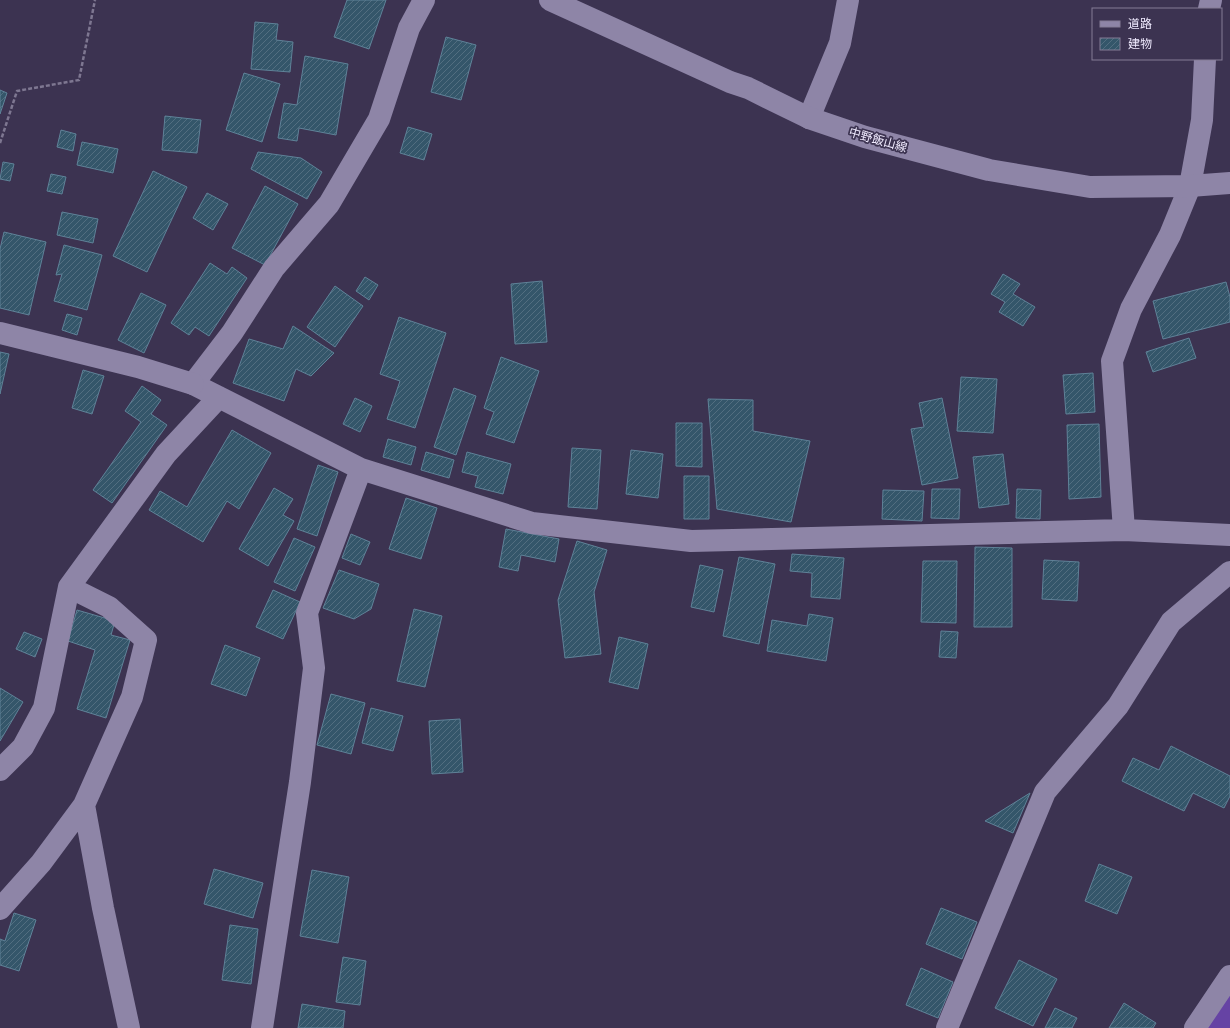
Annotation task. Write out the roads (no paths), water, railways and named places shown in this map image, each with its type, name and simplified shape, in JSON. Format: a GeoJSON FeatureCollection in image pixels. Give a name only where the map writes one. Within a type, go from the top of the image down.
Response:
{"type":"FeatureCollection","features":[{"type":"Feature","properties":{"kind":"street"},"geometry":{"type":"LineString","coordinates":[[193,384],[232,333],[274,268],[329,204],[379,119],[409,28],[424,0]]}},
{"type":"Feature","properties":{"kind":"street","name":"中野飯山線"},"geometry":{"type":"LineString","coordinates":[[550,0],[730,82],[748,88],[809,118],[865,137],[989,170],[1090,187],[1190,186],[1230,183]]}},
{"type":"Feature","properties":{"kind":"street"},"geometry":{"type":"LineString","coordinates":[[809,118],[840,43],[848,0]]}},
{"type":"Feature","properties":{"kind":"street"},"geometry":{"type":"LineString","coordinates":[[1124,530],[1112,362],[1131,309],[1170,235],[1190,186],[1202,120],[1205,60]]}},
{"type":"Feature","properties":{"kind":"street"},"geometry":{"type":"LineString","coordinates":[[0,333],[138,367],[193,384],[361,469],[532,523],[691,541],[1124,530],[1230,534]]}},
{"type":"Feature","properties":{"kind":"street"},"geometry":{"type":"LineString","coordinates":[[0,770],[22,747],[44,708],[69,587],[166,454],[219,397]]}},
{"type":"Feature","properties":{"kind":"street"},"geometry":{"type":"LineString","coordinates":[[262,1028],[300,782],[314,668],[307,613],[361,469]]}},
{"type":"Feature","properties":{"kind":"street"},"geometry":{"type":"LineString","coordinates":[[947,1028],[1045,792],[1118,706],[1171,622],[1230,572]]}},
{"type":"Feature","properties":{"kind":"street"},"geometry":{"type":"LineString","coordinates":[[0,909],[41,863],[84,806],[132,697],[146,640],[109,606],[69,587]]}},
{"type":"Feature","properties":{"kind":"street"},"geometry":{"type":"LineString","coordinates":[[84,806],[103,908],[129,1028]]}},
{"type":"Feature","properties":{"kind":"street"},"geometry":{"type":"LineString","coordinates":[[1195,1028],[1230,976]]}}]}
